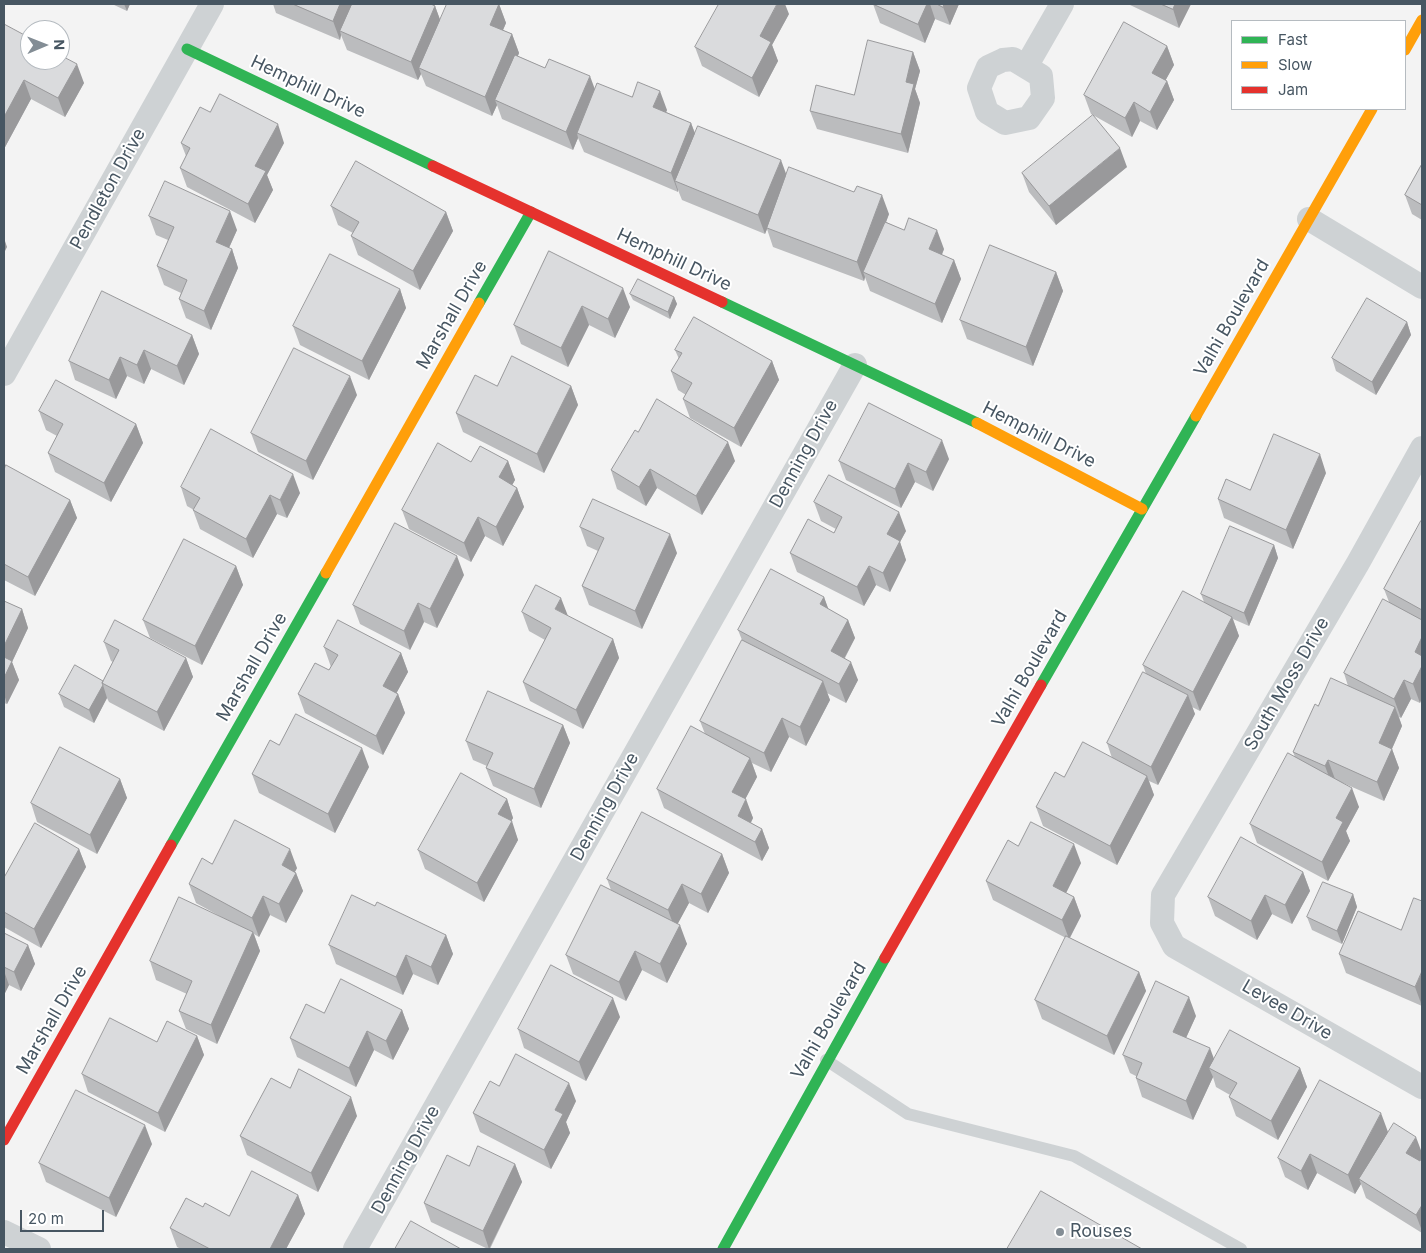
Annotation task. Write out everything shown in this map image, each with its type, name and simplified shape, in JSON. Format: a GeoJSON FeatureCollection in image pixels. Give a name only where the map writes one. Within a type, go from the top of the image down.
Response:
{"type":"FeatureCollection","features":[{"type":"Feature","properties":{"kind":"street","name":"Pendleton Drive"},"geometry":{"type":"LineString","coordinates":[[5,367],[212,4]]}},
{"type":"Feature","properties":{"kind":"street"},"geometry":{"type":"LineString","coordinates":[[1027,65],[1062,4]]}},
{"type":"Feature","properties":{"kind":"street"},"geometry":{"type":"LineString","coordinates":[[1406,48],[1422,20]]}},
{"type":"Feature","properties":{"kind":"street","name":"Hemphill Drive"},"geometry":{"type":"LineString","coordinates":[[187,49],[1009,438],[1142,509]]}},
{"type":"Feature","properties":{"kind":"street","name":"Valhi Boulevard"},"geometry":{"type":"LineString","coordinates":[[723,1249],[826,1060],[1371,110]]}},
{"type":"Feature","properties":{"kind":"street","name":"Marshall Drive"},"geometry":{"type":"LineString","coordinates":[[4,1140],[531,212]]}},
{"type":"Feature","properties":{"kind":"street"},"geometry":{"type":"LineString","coordinates":[[1309,219],[1422,287]]}},
{"type":"Feature","properties":{"kind":"street","name":"Denning Drive"},"geometry":{"type":"LineString","coordinates":[[355,1249],[855,365]]}},
{"type":"Feature","properties":{"kind":"street","name":"South Moss Drive"},"geometry":{"type":"LineString","coordinates":[[1162,923],[1163,895],[1358,563],[1422,448]]}},
{"type":"Feature","properties":{"kind":"street","name":"Levee Drive"},"geometry":{"type":"LineString","coordinates":[[1162,923],[1174,946],[1422,1087]]}},
{"type":"Feature","properties":{"kind":"street"},"geometry":{"type":"LineString","coordinates":[[4,1232],[39,1249]]}},
{"type":"Feature","properties":{"kind":"lane"},"geometry":{"type":"LineString","coordinates":[[826,1060],[908,1114],[1074,1156],[1241,1249]]}},
{"type":"Feature","properties":{"kind":"building"},"geometry":{"type":"Polygon","coordinates":[[[293,4],[340,4],[333,21],[293,4]]]}},
{"type":"Feature","properties":{"kind":"building"},"geometry":{"type":"Polygon","coordinates":[[[352,4],[431,4],[435,6],[411,62],[340,31],[352,4]]]}},
{"type":"Feature","properties":{"kind":"building"},"geometry":{"type":"Polygon","coordinates":[[[447,4],[499,4],[490,25],[512,34],[485,97],[419,68],[447,4]]]}},
{"type":"Feature","properties":{"kind":"building"},"geometry":{"type":"Polygon","coordinates":[[[719,4],[777,4],[760,36],[771,42],[752,78],[695,47],[719,4]]]}},
{"type":"Feature","properties":{"kind":"building"},"geometry":{"type":"Polygon","coordinates":[[[873,4],[927,4],[918,24],[873,4]]]}},
{"type":"Feature","properties":{"kind":"building"},"geometry":{"type":"Polygon","coordinates":[[[1161,4],[1175,4],[1173,9],[1161,4]]]}},
{"type":"Feature","properties":{"kind":"building"},"geometry":{"type":"Polygon","coordinates":[[[1124,22],[1167,46],[1152,73],[1167,81],[1150,112],[1134,102],[1125,118],[1084,95],[1124,22]]]}},
{"type":"Feature","properties":{"kind":"building"},"geometry":{"type":"Polygon","coordinates":[[[4,24],[20,33],[20,70],[70,70],[70,60],[77,64],[58,98],[24,80],[4,117],[4,24]]]}},
{"type":"Feature","properties":{"kind":"building"},"geometry":{"type":"Polygon","coordinates":[[[868,40],[913,52],[906,82],[914,84],[901,134],[810,111],[816,85],[854,95],[868,40]]]}},
{"type":"Feature","properties":{"kind":"building"},"geometry":{"type":"Polygon","coordinates":[[[515,55],[545,68],[549,59],[590,76],[566,132],[495,100],[515,55]]]}},
{"type":"Feature","properties":{"kind":"building"},"geometry":{"type":"Polygon","coordinates":[[[638,82],[660,91],[653,107],[691,123],[671,173],[577,133],[597,83],[632,97],[638,82]]]}},
{"type":"Feature","properties":{"kind":"building"},"geometry":{"type":"Polygon","coordinates":[[[220,94],[278,124],[255,166],[266,171],[248,204],[180,168],[190,148],[181,143],[200,107],[210,112],[220,94]]]}},
{"type":"Feature","properties":{"kind":"building"},"geometry":{"type":"Polygon","coordinates":[[[1093,115],[1120,148],[1049,206],[1022,173],[1093,115]]]}},
{"type":"Feature","properties":{"kind":"building"},"geometry":{"type":"Polygon","coordinates":[[[698,126],[781,160],[758,215],[675,181],[698,126]]]}},
{"type":"Feature","properties":{"kind":"building"},"geometry":{"type":"Polygon","coordinates":[[[356,161],[446,212],[413,271],[351,236],[359,222],[331,206],[356,161]]]}},
{"type":"Feature","properties":{"kind":"building"},"geometry":{"type":"Polygon","coordinates":[[[1422,164],[1422,205],[1405,195],[1422,164]]]}},
{"type":"Feature","properties":{"kind":"building"},"geometry":{"type":"Polygon","coordinates":[[[789,167],[854,192],[857,186],[882,195],[857,262],[767,228],[789,167]]]}},
{"type":"Feature","properties":{"kind":"building"},"geometry":{"type":"Polygon","coordinates":[[[165,181],[230,211],[216,242],[232,249],[204,311],[179,299],[187,280],[157,266],[174,227],[149,216],[165,181]]]}},
{"type":"Feature","properties":{"kind":"building"},"geometry":{"type":"Polygon","coordinates":[[[909,218],[937,230],[929,249],[954,260],[935,304],[863,272],[885,222],[904,230],[909,218]]]}},
{"type":"Feature","properties":{"kind":"building"},"geometry":{"type":"Polygon","coordinates":[[[990,245],[1056,272],[1026,347],[960,320],[990,245]]]}},
{"type":"Feature","properties":{"kind":"building"},"geometry":{"type":"Polygon","coordinates":[[[549,251],[623,288],[608,319],[582,306],[561,348],[514,325],[549,251]]]}},
{"type":"Feature","properties":{"kind":"building"},"geometry":{"type":"Polygon","coordinates":[[[330,254],[400,289],[362,361],[293,326],[330,254]]]}},
{"type":"Feature","properties":{"kind":"building"},"geometry":{"type":"Polygon","coordinates":[[[638,279],[674,297],[668,312],[630,294],[638,279]]]}},
{"type":"Feature","properties":{"kind":"building"},"geometry":{"type":"Polygon","coordinates":[[[102,291],[192,335],[177,366],[144,350],[137,365],[120,357],[109,380],[69,361],[102,291]]]}},
{"type":"Feature","properties":{"kind":"building"},"geometry":{"type":"Polygon","coordinates":[[[1367,298],[1407,322],[1372,382],[1332,358],[1367,298]]]}},
{"type":"Feature","properties":{"kind":"building"},"geometry":{"type":"Polygon","coordinates":[[[694,317],[772,361],[734,428],[683,399],[692,383],[671,371],[682,353],[675,350],[694,317]]]}},
{"type":"Feature","properties":{"kind":"building"},"geometry":{"type":"Polygon","coordinates":[[[294,348],[350,376],[306,461],[251,433],[294,348]]]}},
{"type":"Feature","properties":{"kind":"building"},"geometry":{"type":"Polygon","coordinates":[[[512,356],[571,386],[537,454],[456,413],[475,375],[497,386],[512,356]]]}},
{"type":"Feature","properties":{"kind":"building"},"geometry":{"type":"Polygon","coordinates":[[[56,380],[136,424],[104,483],[48,453],[63,424],[39,411],[56,380]]]}},
{"type":"Feature","properties":{"kind":"building"},"geometry":{"type":"Polygon","coordinates":[[[657,399],[728,442],[696,496],[650,469],[639,487],[611,470],[635,430],[638,432],[657,399]]]}},
{"type":"Feature","properties":{"kind":"building"},"geometry":{"type":"Polygon","coordinates":[[[869,403],[942,440],[926,472],[908,463],[895,489],[839,461],[869,403]]]}},
{"type":"Feature","properties":{"kind":"building"},"geometry":{"type":"Polygon","coordinates":[[[211,429],[293,474],[280,500],[270,495],[246,539],[193,510],[200,498],[181,487],[211,429]]]}},
{"type":"Feature","properties":{"kind":"building"},"geometry":{"type":"Polygon","coordinates":[[[1274,434],[1320,454],[1286,530],[1218,499],[1226,479],[1250,490],[1274,434]]]}},
{"type":"Feature","properties":{"kind":"building"},"geometry":{"type":"Polygon","coordinates":[[[438,443],[471,462],[480,446],[508,461],[499,477],[517,488],[496,527],[478,517],[464,543],[402,510],[438,443]]]}},
{"type":"Feature","properties":{"kind":"building"},"geometry":{"type":"Polygon","coordinates":[[[6,465],[70,500],[28,577],[4,564],[4,470],[6,465]]]}},
{"type":"Feature","properties":{"kind":"building"},"geometry":{"type":"Polygon","coordinates":[[[829,475],[899,512],[887,534],[900,541],[883,573],[869,566],[857,587],[790,553],[808,519],[834,533],[842,517],[814,502],[829,475]]]}},
{"type":"Feature","properties":{"kind":"building"},"geometry":{"type":"Polygon","coordinates":[[[593,499],[670,534],[635,611],[582,586],[604,538],[580,527],[593,499]]]}},
{"type":"Feature","properties":{"kind":"building"},"geometry":{"type":"Polygon","coordinates":[[[1422,522],[1422,610],[1384,589],[1422,522]]]}},
{"type":"Feature","properties":{"kind":"building"},"geometry":{"type":"Polygon","coordinates":[[[395,523],[457,556],[430,609],[418,603],[404,631],[353,605],[395,523]]]}},
{"type":"Feature","properties":{"kind":"building"},"geometry":{"type":"Polygon","coordinates":[[[1230,526],[1274,545],[1244,613],[1201,594],[1230,526]]]}},
{"type":"Feature","properties":{"kind":"building"},"geometry":{"type":"Polygon","coordinates":[[[184,539],[236,566],[195,646],[143,620],[184,539]]]}},
{"type":"Feature","properties":{"kind":"building"},"geometry":{"type":"Polygon","coordinates":[[[771,569],[824,597],[820,604],[848,620],[831,651],[851,662],[839,684],[738,630],[771,569]]]}},
{"type":"Feature","properties":{"kind":"building"},"geometry":{"type":"Polygon","coordinates":[[[536,585],[561,598],[555,609],[613,639],[576,710],[523,682],[551,628],[522,612],[536,585]]]}},
{"type":"Feature","properties":{"kind":"building"},"geometry":{"type":"Polygon","coordinates":[[[1183,591],[1232,617],[1193,692],[1143,665],[1183,591]]]}},
{"type":"Feature","properties":{"kind":"building"},"geometry":{"type":"Polygon","coordinates":[[[1383,599],[1422,620],[1422,637],[1415,652],[1422,656],[1422,666],[1413,684],[1404,680],[1394,699],[1344,673],[1383,599]]]}},
{"type":"Feature","properties":{"kind":"building"},"geometry":{"type":"Polygon","coordinates":[[[4,601],[22,609],[4,646],[4,601]]]}},
{"type":"Feature","properties":{"kind":"building"},"geometry":{"type":"Polygon","coordinates":[[[115,620],[186,658],[157,712],[102,683],[119,650],[104,642],[115,620]]]}},
{"type":"Feature","properties":{"kind":"building"},"geometry":{"type":"Polygon","coordinates":[[[338,620],[401,653],[383,686],[398,694],[376,736],[298,694],[315,663],[329,670],[338,655],[324,647],[338,620]]]}},
{"type":"Feature","properties":{"kind":"building"},"geometry":{"type":"Polygon","coordinates":[[[742,640],[823,681],[800,727],[782,718],[764,753],[700,721],[742,640]]]}},
{"type":"Feature","properties":{"kind":"building"},"geometry":{"type":"Polygon","coordinates":[[[4,657],[12,661],[4,678],[4,657]]]}},
{"type":"Feature","properties":{"kind":"building"},"geometry":{"type":"Polygon","coordinates":[[[75,665],[103,681],[103,685],[89,710],[59,694],[75,665]]]}},
{"type":"Feature","properties":{"kind":"building"},"geometry":{"type":"Polygon","coordinates":[[[1143,672],[1188,695],[1151,767],[1107,743],[1143,672]]]}},
{"type":"Feature","properties":{"kind":"building"},"geometry":{"type":"Polygon","coordinates":[[[1331,678],[1395,707],[1379,743],[1392,749],[1377,782],[1328,760],[1325,766],[1293,752],[1315,704],[1318,706],[1331,678]]]}},
{"type":"Feature","properties":{"kind":"building"},"geometry":{"type":"Polygon","coordinates":[[[488,691],[563,725],[534,789],[486,768],[493,753],[466,741],[488,691]]]}},
{"type":"Feature","properties":{"kind":"building"},"geometry":{"type":"Polygon","coordinates":[[[296,714],[362,748],[328,814],[252,774],[270,740],[279,745],[296,714]]]}},
{"type":"Feature","properties":{"kind":"building"},"geometry":{"type":"Polygon","coordinates":[[[691,726],[750,758],[732,792],[746,799],[738,816],[762,829],[755,842],[657,789],[691,726]]]}},
{"type":"Feature","properties":{"kind":"building"},"geometry":{"type":"Polygon","coordinates":[[[1083,742],[1147,776],[1110,846],[1036,807],[1055,772],[1064,777],[1083,742]]]}},
{"type":"Feature","properties":{"kind":"building"},"geometry":{"type":"Polygon","coordinates":[[[60,747],[120,779],[90,835],[31,803],[60,747]]]}},
{"type":"Feature","properties":{"kind":"building"},"geometry":{"type":"Polygon","coordinates":[[[1288,753],[1352,788],[1336,818],[1343,822],[1322,862],[1250,824],[1288,753]]]}},
{"type":"Feature","properties":{"kind":"building"},"geometry":{"type":"Polygon","coordinates":[[[461,773],[507,799],[498,814],[512,821],[477,883],[418,850],[461,773]]]}},
{"type":"Feature","properties":{"kind":"building"},"geometry":{"type":"Polygon","coordinates":[[[642,812],[722,854],[701,894],[682,884],[668,910],[607,879],[642,812]]]}},
{"type":"Feature","properties":{"kind":"building"},"geometry":{"type":"Polygon","coordinates":[[[235,820],[290,849],[282,865],[296,873],[279,904],[263,896],[252,918],[189,884],[202,858],[212,864],[235,820]]]}},
{"type":"Feature","properties":{"kind":"building"},"geometry":{"type":"Polygon","coordinates":[[[1031,822],[1074,844],[1053,886],[1074,897],[1062,920],[986,881],[1008,840],[1018,846],[1031,822]]]}},
{"type":"Feature","properties":{"kind":"building"},"geometry":{"type":"Polygon","coordinates":[[[35,823],[79,849],[34,929],[4,912],[4,878],[35,823]]]}},
{"type":"Feature","properties":{"kind":"building"},"geometry":{"type":"Polygon","coordinates":[[[1241,837],[1303,872],[1285,905],[1265,895],[1251,921],[1208,897],[1241,837]]]}},
{"type":"Feature","properties":{"kind":"building"},"geometry":{"type":"Polygon","coordinates":[[[1323,882],[1353,894],[1337,931],[1307,917],[1323,882]]]}},
{"type":"Feature","properties":{"kind":"building"},"geometry":{"type":"Polygon","coordinates":[[[601,885],[680,925],[660,964],[635,951],[619,982],[566,955],[601,885]]]}},
{"type":"Feature","properties":{"kind":"building"},"geometry":{"type":"Polygon","coordinates":[[[352,895],[375,906],[377,902],[446,935],[431,967],[406,955],[396,977],[329,945],[352,895]]]}},
{"type":"Feature","properties":{"kind":"building"},"geometry":{"type":"Polygon","coordinates":[[[179,897],[253,932],[211,1025],[179,1011],[192,981],[150,961],[179,897]]]}},
{"type":"Feature","properties":{"kind":"building"},"geometry":{"type":"Polygon","coordinates":[[[1414,898],[1422,901],[1422,971],[1415,987],[1339,954],[1358,911],[1401,930],[1414,898]]]}},
{"type":"Feature","properties":{"kind":"building"},"geometry":{"type":"Polygon","coordinates":[[[4,933],[28,945],[14,972],[4,967],[4,933]]]}},
{"type":"Feature","properties":{"kind":"building"},"geometry":{"type":"Polygon","coordinates":[[[1066,936],[1139,972],[1107,1036],[1035,1000],[1066,936]]]}},
{"type":"Feature","properties":{"kind":"building"},"geometry":{"type":"Polygon","coordinates":[[[551,965],[613,998],[579,1062],[518,1029],[551,965]]]}},
{"type":"Feature","properties":{"kind":"building"},"geometry":{"type":"Polygon","coordinates":[[[341,979],[402,1010],[386,1041],[367,1031],[349,1068],[290,1038],[306,1004],[324,1013],[341,979]]]}},
{"type":"Feature","properties":{"kind":"building"},"geometry":{"type":"Polygon","coordinates":[[[1156,981],[1189,997],[1173,1032],[1210,1048],[1186,1101],[1136,1078],[1142,1063],[1123,1055],[1156,981]]]}},
{"type":"Feature","properties":{"kind":"building"},"geometry":{"type":"Polygon","coordinates":[[[110,1018],[157,1042],[167,1021],[197,1036],[158,1113],[82,1074],[110,1018]]]}},
{"type":"Feature","properties":{"kind":"building"},"geometry":{"type":"Polygon","coordinates":[[[1230,1030],[1300,1068],[1271,1121],[1229,1097],[1237,1083],[1209,1068],[1230,1030]]]}},
{"type":"Feature","properties":{"kind":"building"},"geometry":{"type":"Polygon","coordinates":[[[516,1054],[569,1083],[555,1110],[563,1114],[544,1150],[473,1113],[490,1081],[499,1086],[516,1054]]]}},
{"type":"Feature","properties":{"kind":"building"},"geometry":{"type":"Polygon","coordinates":[[[299,1069],[351,1097],[311,1173],[240,1136],[271,1078],[290,1088],[299,1069]]]}},
{"type":"Feature","properties":{"kind":"building"},"geometry":{"type":"Polygon","coordinates":[[[1320,1080],[1381,1113],[1348,1175],[1310,1154],[1301,1171],[1278,1158],[1320,1080]]]}},
{"type":"Feature","properties":{"kind":"building"},"geometry":{"type":"Polygon","coordinates":[[[76,1090],[145,1125],[109,1198],[39,1163],[76,1090]]]}},
{"type":"Feature","properties":{"kind":"building"},"geometry":{"type":"Polygon","coordinates":[[[1394,1123],[1416,1137],[1406,1153],[1420,1161],[1422,1157],[1422,1205],[1416,1215],[1359,1179],[1394,1123]]]}},
{"type":"Feature","properties":{"kind":"building"},"geometry":{"type":"Polygon","coordinates":[[[478,1146],[515,1164],[483,1231],[424,1203],[447,1155],[469,1166],[478,1146]]]}},
{"type":"Feature","properties":{"kind":"building"},"geometry":{"type":"Polygon","coordinates":[[[252,1171],[298,1195],[270,1249],[210,1249],[170,1228],[186,1198],[203,1207],[205,1203],[229,1216],[252,1171]]]}},
{"type":"Feature","properties":{"kind":"building"},"geometry":{"type":"Polygon","coordinates":[[[1041,1191],[1142,1249],[1007,1249],[1041,1191]]]}},
{"type":"Feature","properties":{"kind":"building"},"geometry":{"type":"Polygon","coordinates":[[[411,1221],[461,1249],[395,1249],[411,1221]]]}},
{"type":"Feature","properties":{"kind":"traffic: fast"},"geometry":{"type":"LineString","coordinates":[[187,49],[433,166]]}},
{"type":"Feature","properties":{"kind":"traffic: fast"},"geometry":{"type":"LineString","coordinates":[[479,303],[531,212]]}},
{"type":"Feature","properties":{"kind":"traffic: fast"},"geometry":{"type":"LineString","coordinates":[[722,302],[977,423]]}},
{"type":"Feature","properties":{"kind":"traffic: fast"},"geometry":{"type":"LineString","coordinates":[[1041,685],[1196,416]]}},
{"type":"Feature","properties":{"kind":"traffic: fast"},"geometry":{"type":"LineString","coordinates":[[171,845],[326,573]]}},
{"type":"Feature","properties":{"kind":"traffic: fast"},"geometry":{"type":"LineString","coordinates":[[723,1249],[885,958]]}},
{"type":"Feature","properties":{"kind":"traffic: slow"},"geometry":{"type":"LineString","coordinates":[[1406,48],[1422,20]]}},
{"type":"Feature","properties":{"kind":"traffic: slow"},"geometry":{"type":"LineString","coordinates":[[1196,416],[1371,110]]}},
{"type":"Feature","properties":{"kind":"traffic: slow"},"geometry":{"type":"LineString","coordinates":[[326,573],[479,303]]}},
{"type":"Feature","properties":{"kind":"traffic: slow"},"geometry":{"type":"LineString","coordinates":[[977,423],[1142,509]]}},
{"type":"Feature","properties":{"kind":"traffic: jam"},"geometry":{"type":"LineString","coordinates":[[433,166],[722,302]]}},
{"type":"Feature","properties":{"kind":"traffic: jam"},"geometry":{"type":"LineString","coordinates":[[885,958],[1041,685]]}},
{"type":"Feature","properties":{"kind":"traffic: jam"},"geometry":{"type":"LineString","coordinates":[[4,1140],[171,845]]}},
{"type":"Feature","properties":{"kind":"place","name":"Rouses"},"geometry":{"type":"Point","coordinates":[1060,1232]}}]}
